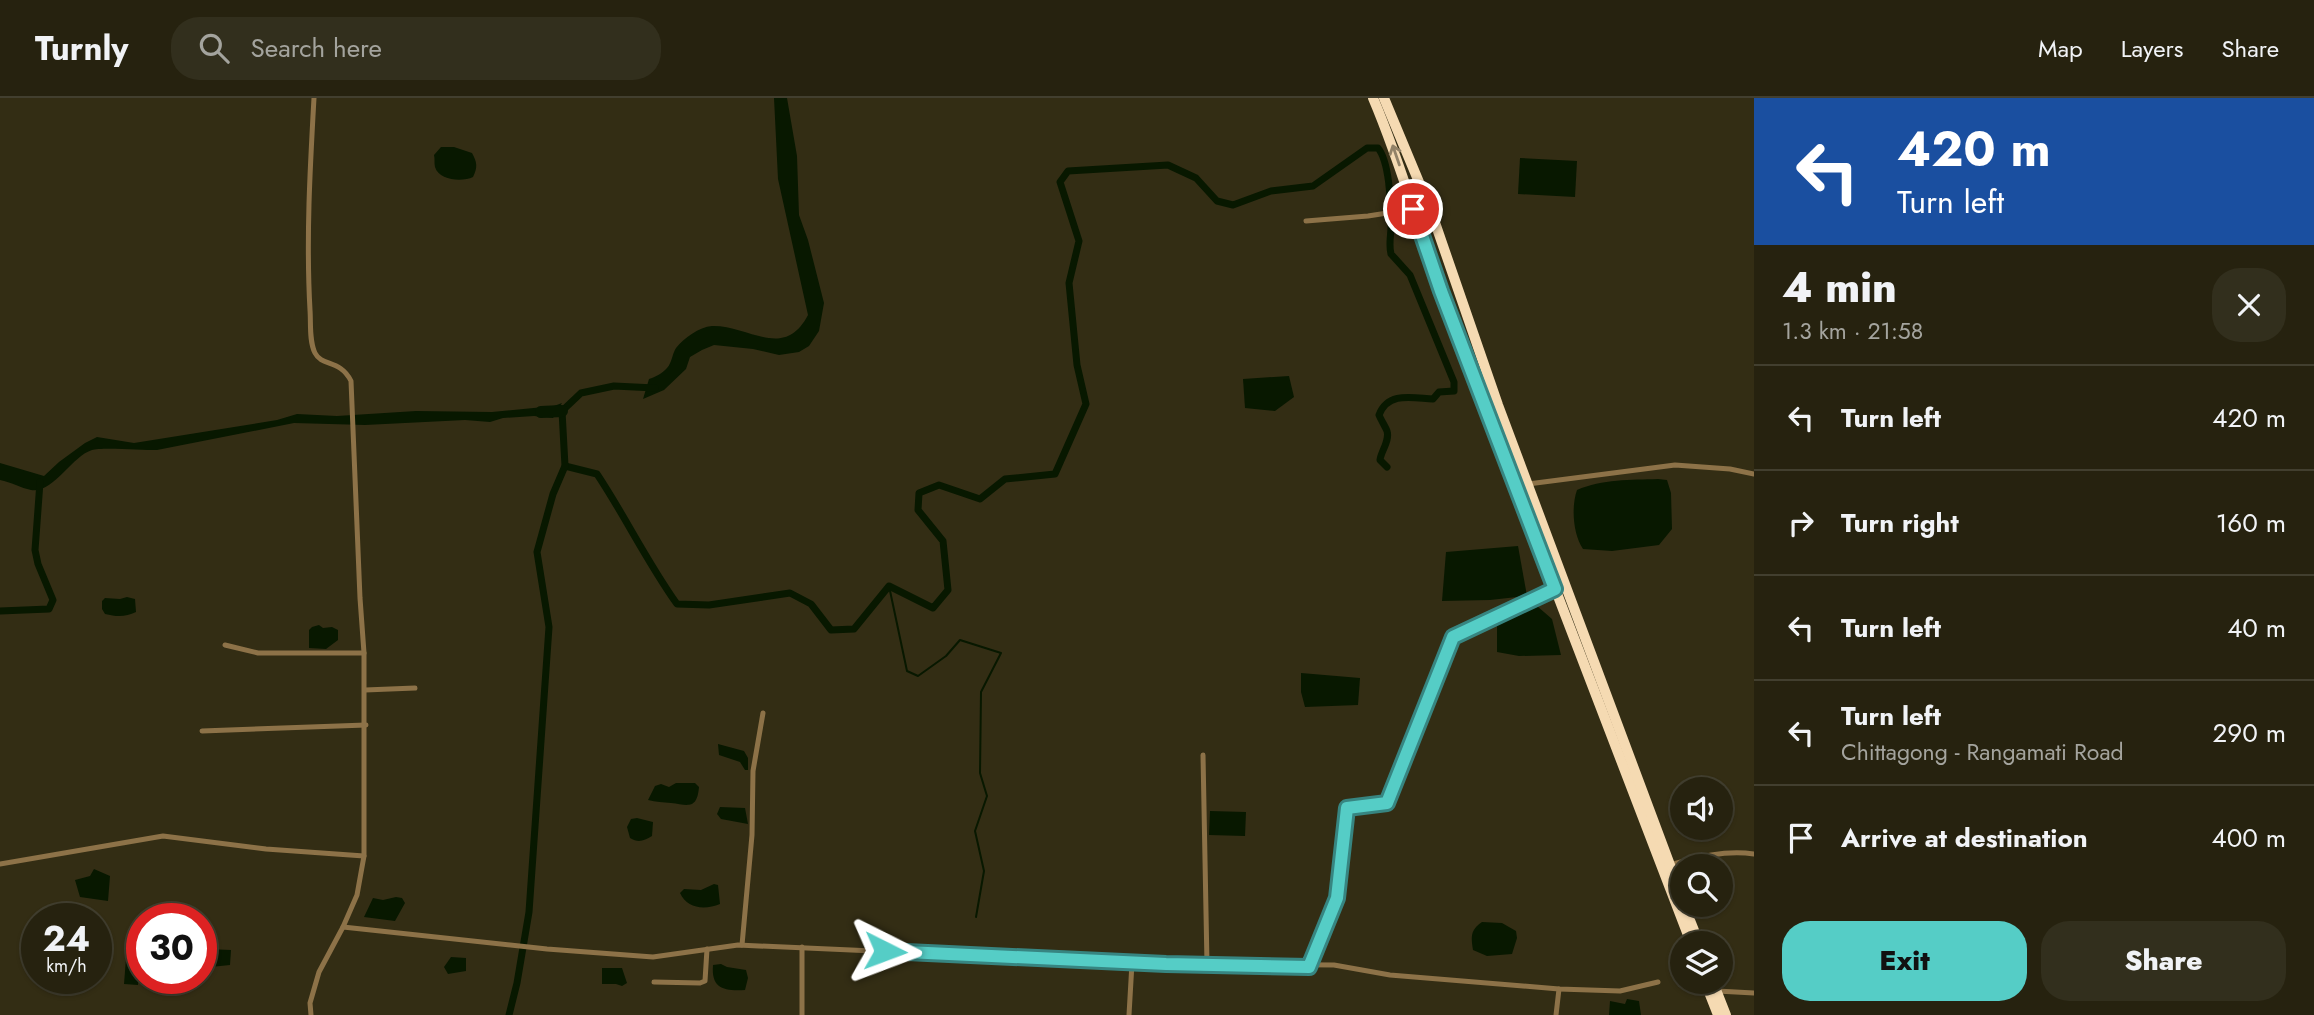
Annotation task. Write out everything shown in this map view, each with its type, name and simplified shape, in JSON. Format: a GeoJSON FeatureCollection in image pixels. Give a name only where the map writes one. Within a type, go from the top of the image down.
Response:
{"type":"FeatureCollection","features":[{"type":"Feature","properties":{"kind":"highway"},"geometry":{"type":"LineString","coordinates":[[1373,98],[1395,150],[1441,291],[1555,589],[1564,600],[1670,865]]}},
{"type":"Feature","properties":{"kind":"highway"},"geometry":{"type":"LineString","coordinates":[[1384,98],[1431,211],[1527,484],[1564,600],[1687,931]]}},
{"type":"Feature","properties":{"kind":"highway"},"geometry":{"type":"LineString","coordinates":[[1710,994],[1718,1015]]}},
{"type":"Feature","properties":{"kind":"highway"},"geometry":{"type":"LineString","coordinates":[[1718,994],[1726,1015]]}},
{"type":"Feature","properties":{"kind":"street"},"geometry":{"type":"LineString","coordinates":[[311,1015],[310,1003],[319,972],[357,895],[364,856],[366,724],[351,381],[348,374],[334,363],[318,358],[311,336],[308,242],[314,98]]}},
{"type":"Feature","properties":{"kind":"street"},"geometry":{"type":"LineString","coordinates":[[1306,221],[1413,211]]}},
{"type":"Feature","properties":{"kind":"street"},"geometry":{"type":"LineString","coordinates":[[1527,484],[1675,465],[1730,469],[1754,474]]}},
{"type":"Feature","properties":{"kind":"street"},"geometry":{"type":"LineString","coordinates":[[1309,967],[1337,898],[1347,808],[1387,803],[1453,637],[1555,589]]}},
{"type":"Feature","properties":{"kind":"street"},"geometry":{"type":"LineString","coordinates":[[225,645],[258,653],[364,653]]}},
{"type":"Feature","properties":{"kind":"street"},"geometry":{"type":"LineString","coordinates":[[365,690],[415,688]]}},
{"type":"Feature","properties":{"kind":"street"},"geometry":{"type":"LineString","coordinates":[[742,945],[752,835],[753,771],[763,713]]}},
{"type":"Feature","properties":{"kind":"street"},"geometry":{"type":"LineString","coordinates":[[202,731],[366,724]]}},
{"type":"Feature","properties":{"kind":"street"},"geometry":{"type":"LineString","coordinates":[[1203,755],[1206,964]]}},
{"type":"Feature","properties":{"kind":"street"},"geometry":{"type":"LineString","coordinates":[[0,864],[163,836],[267,849],[364,856]]}},
{"type":"Feature","properties":{"kind":"street"},"geometry":{"type":"LineString","coordinates":[[1722,854],[1754,854]]}},
{"type":"Feature","properties":{"kind":"street"},"geometry":{"type":"LineString","coordinates":[[343,927],[547,950],[653,957],[742,945],[1132,963],[1309,967],[1334,965],[1390,975],[1559,989],[1620,991],[1658,982]]}},
{"type":"Feature","properties":{"kind":"street"},"geometry":{"type":"LineString","coordinates":[[802,947],[802,1015]]}},
{"type":"Feature","properties":{"kind":"street"},"geometry":{"type":"LineString","coordinates":[[654,982],[705,981],[707,949]]}},
{"type":"Feature","properties":{"kind":"street"},"geometry":{"type":"LineString","coordinates":[[1129,1015],[1132,963]]}},
{"type":"Feature","properties":{"kind":"street"},"geometry":{"type":"LineString","coordinates":[[1556,1015],[1559,989]]}},
{"type":"Feature","properties":{"kind":"street"},"geometry":{"type":"LineString","coordinates":[[1733,990],[1754,993]]}},
{"type":"Feature","properties":{"kind":"shaded area"},"geometry":{"type":"Polygon","coordinates":[[[774,98],[787,98],[797,156],[799,215],[824,303],[819,331],[809,346],[799,352],[779,355],[714,345],[690,357],[686,369],[664,390],[643,399],[649,379],[665,370],[676,348],[697,331],[712,326],[726,327],[777,338],[788,336],[799,329],[808,315],[778,179],[774,98]]]}},
{"type":"Feature","properties":{"kind":"shaded area"},"geometry":{"type":"Polygon","coordinates":[[[441,147],[454,147],[472,153],[476,165],[473,177],[452,179],[437,172],[434,155],[441,147]]]}},
{"type":"Feature","properties":{"kind":"shaded area"},"geometry":{"type":"Polygon","coordinates":[[[1520,158],[1577,161],[1575,197],[1518,194],[1520,158]]]}},
{"type":"Feature","properties":{"kind":"shaded area"},"geometry":{"type":"Polygon","coordinates":[[[1289,376],[1294,397],[1275,411],[1245,408],[1243,379],[1289,376]]]}},
{"type":"Feature","properties":{"kind":"shaded area"},"geometry":{"type":"Polygon","coordinates":[[[562,403],[553,418],[534,416],[503,418],[490,422],[465,420],[365,425],[294,423],[157,450],[97,449],[77,459],[55,481],[39,490],[0,480],[0,463],[44,476],[59,462],[97,437],[134,443],[277,420],[297,414],[337,416],[416,411],[492,412],[562,403]]]}},
{"type":"Feature","properties":{"kind":"shaded area"},"geometry":{"type":"Polygon","coordinates":[[[1667,480],[1671,493],[1672,529],[1659,545],[1612,551],[1583,549],[1574,520],[1577,490],[1606,482],[1667,480]]]}},
{"type":"Feature","properties":{"kind":"shaded area"},"geometry":{"type":"Polygon","coordinates":[[[1518,546],[1527,596],[1442,601],[1446,552],[1518,546]]]}},
{"type":"Feature","properties":{"kind":"shaded area"},"geometry":{"type":"Polygon","coordinates":[[[105,598],[135,599],[136,612],[121,616],[105,614],[102,601],[105,598]]]}},
{"type":"Feature","properties":{"kind":"shaded area"},"geometry":{"type":"Polygon","coordinates":[[[1537,606],[1552,619],[1561,655],[1519,656],[1497,652],[1497,619],[1518,615],[1537,606]]]}},
{"type":"Feature","properties":{"kind":"shaded area"},"geometry":{"type":"Polygon","coordinates":[[[319,625],[338,630],[338,640],[326,649],[309,648],[309,630],[319,625]]]}},
{"type":"Feature","properties":{"kind":"shaded area"},"geometry":{"type":"Polygon","coordinates":[[[1301,673],[1360,678],[1358,705],[1305,707],[1301,692],[1301,673]]]}},
{"type":"Feature","properties":{"kind":"shaded area"},"geometry":{"type":"Polygon","coordinates":[[[718,744],[744,751],[748,758],[748,770],[745,770],[740,762],[719,755],[718,744]]]}},
{"type":"Feature","properties":{"kind":"shaded area"},"geometry":{"type":"Polygon","coordinates":[[[676,783],[695,783],[699,787],[694,803],[687,805],[648,800],[655,786],[661,784],[669,787],[676,783]]]}},
{"type":"Feature","properties":{"kind":"shaded area"},"geometry":{"type":"Polygon","coordinates":[[[720,807],[745,808],[748,824],[721,819],[717,814],[720,807]]]}},
{"type":"Feature","properties":{"kind":"shaded area"},"geometry":{"type":"Polygon","coordinates":[[[1210,811],[1246,812],[1245,836],[1209,835],[1210,811]]]}},
{"type":"Feature","properties":{"kind":"shaded area"},"geometry":{"type":"Polygon","coordinates":[[[631,819],[653,822],[652,836],[641,841],[630,838],[627,827],[631,819]]]}},
{"type":"Feature","properties":{"kind":"shaded area"},"geometry":{"type":"Polygon","coordinates":[[[94,869],[110,876],[108,901],[80,897],[75,880],[90,876],[94,869]]]}},
{"type":"Feature","properties":{"kind":"shaded area"},"geometry":{"type":"Polygon","coordinates":[[[718,885],[720,904],[714,906],[697,907],[687,902],[680,893],[684,889],[701,890],[718,885]]]}},
{"type":"Feature","properties":{"kind":"shaded area"},"geometry":{"type":"Polygon","coordinates":[[[373,898],[383,900],[402,898],[405,903],[395,921],[364,917],[373,898]]]}},
{"type":"Feature","properties":{"kind":"shaded area"},"geometry":{"type":"Polygon","coordinates":[[[1482,922],[1502,923],[1516,931],[1517,938],[1512,954],[1487,956],[1473,950],[1472,934],[1482,922]]]}},
{"type":"Feature","properties":{"kind":"shaded area"},"geometry":{"type":"Polygon","coordinates":[[[217,949],[231,950],[230,965],[217,966],[217,949]]]}},
{"type":"Feature","properties":{"kind":"shaded area"},"geometry":{"type":"Polygon","coordinates":[[[451,957],[466,958],[466,971],[448,974],[444,967],[451,957]]]}},
{"type":"Feature","properties":{"kind":"shaded area"},"geometry":{"type":"Polygon","coordinates":[[[721,964],[746,970],[748,978],[745,990],[725,989],[717,984],[713,965],[721,964]]]}},
{"type":"Feature","properties":{"kind":"shaded area"},"geometry":{"type":"Polygon","coordinates":[[[602,968],[622,968],[627,983],[622,986],[602,984],[602,968]]]}},
{"type":"Feature","properties":{"kind":"shaded area"},"geometry":{"type":"Polygon","coordinates":[[[1627,999],[1639,1001],[1641,1015],[1609,1015],[1610,1001],[1625,1004],[1627,999]]]}},
{"type":"Feature","properties":{"kind":"waterway"},"geometry":{"type":"LineString","coordinates":[[565,466],[597,474],[677,604],[709,605],[790,593],[811,604],[831,630],[854,629],[889,586],[933,608],[948,590],[943,541],[918,510],[919,493],[939,485],[980,499],[1005,479],[1055,474],[1086,404],[1077,365],[1069,283],[1079,241],[1060,182],[1068,171],[1168,165],[1196,178],[1217,201],[1233,205],[1271,191],[1313,186],[1367,148],[1378,148],[1385,162],[1389,182],[1391,254],[1410,275],[1454,382],[1454,391],[1439,392],[1433,399],[1395,399],[1383,407],[1379,415],[1388,435],[1380,460],[1387,467]]}},
{"type":"Feature","properties":{"kind":"waterway"},"geometry":{"type":"LineString","coordinates":[[509,1015],[529,912],[549,627],[537,552],[553,494],[565,466],[562,411],[581,393],[614,386],[655,388]]}},
{"type":"Feature","properties":{"kind":"waterway"},"geometry":{"type":"LineString","coordinates":[[541,412],[562,411]]}},
{"type":"Feature","properties":{"kind":"waterway"},"geometry":{"type":"LineString","coordinates":[[0,611],[49,609],[53,600],[35,550],[40,482]]}},
{"type":"Feature","properties":{"kind":"waterway"},"geometry":{"type":"LineString","coordinates":[[889,586],[907,671],[918,676],[946,656],[960,640],[1001,653],[981,692],[980,773],[987,796],[975,831],[984,871],[976,917]]}},
{"type":"Feature","properties":{"kind":"route"},"geometry":{"type":"LineString","coordinates":[[885,951],[1166,964],[1309,967],[1337,898],[1347,808],[1387,803],[1453,637],[1555,589],[1441,291],[1413,209]]}}]}
